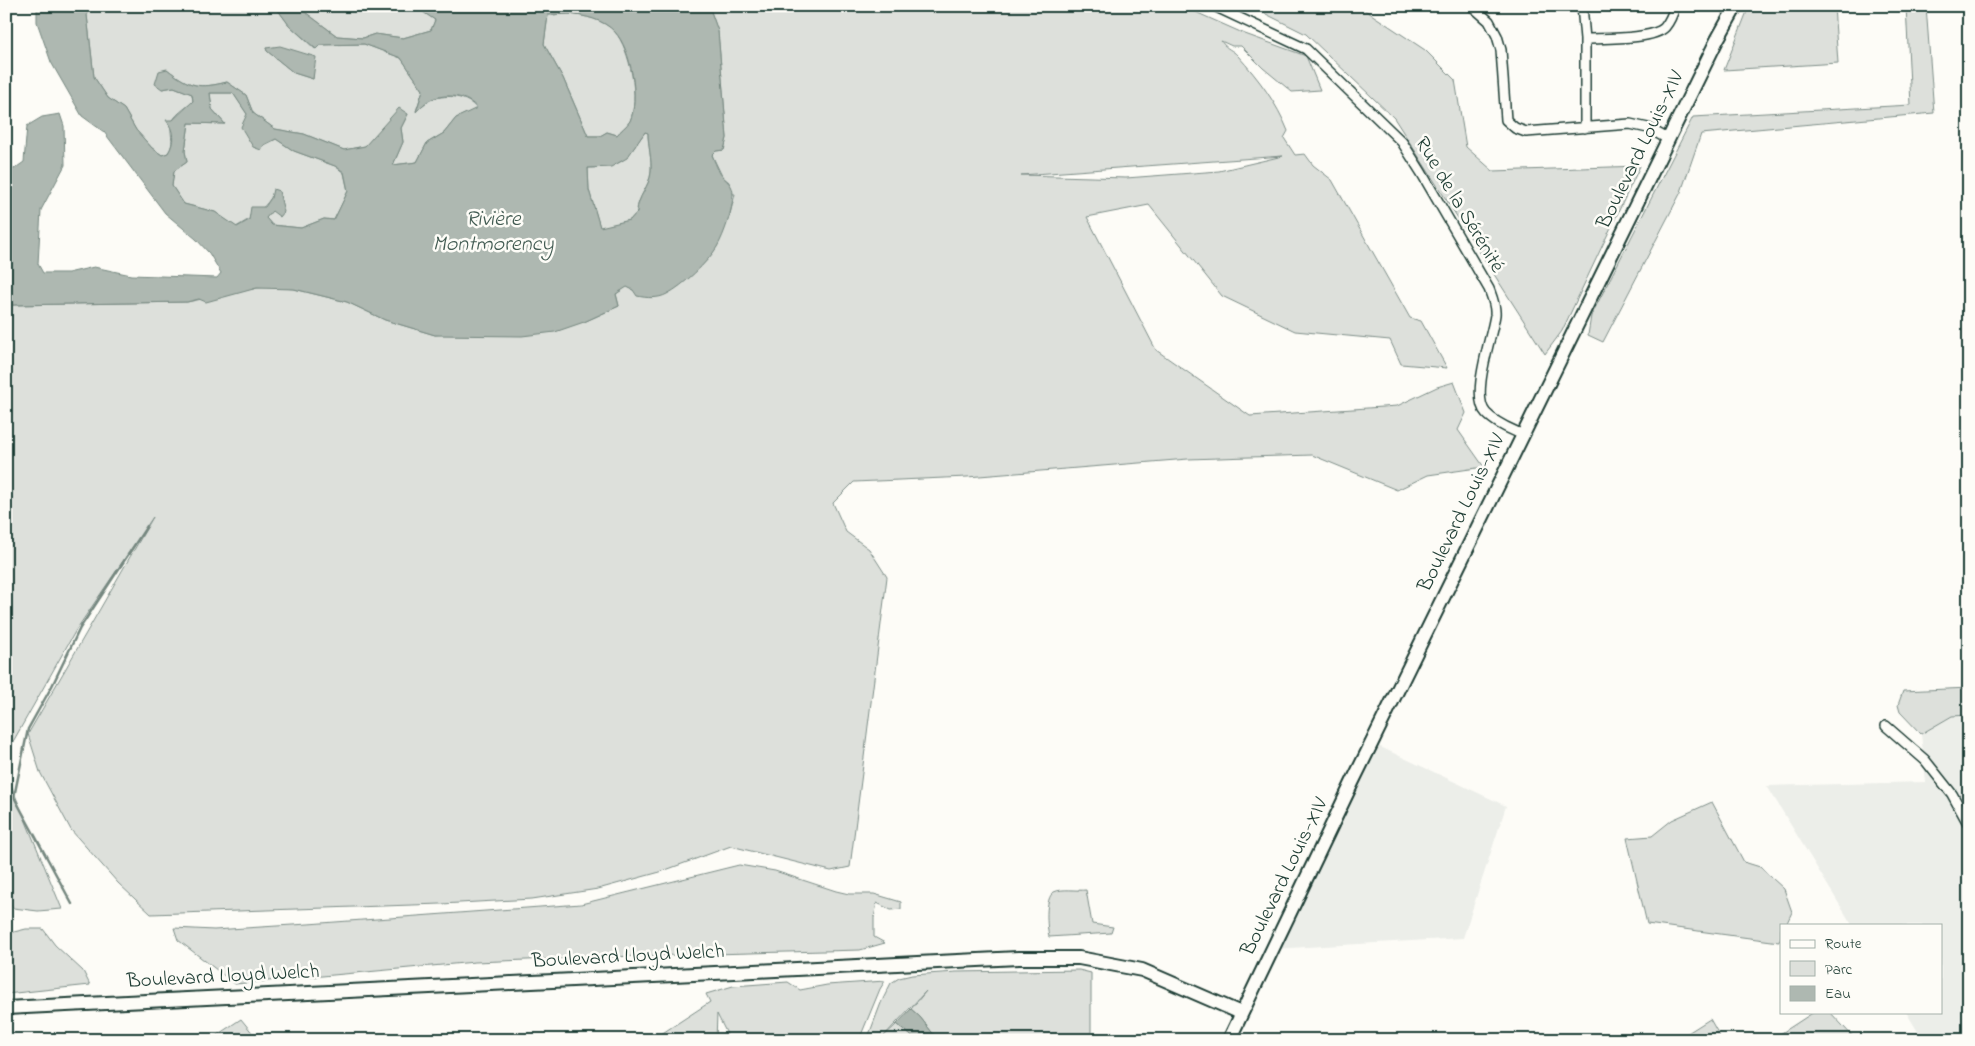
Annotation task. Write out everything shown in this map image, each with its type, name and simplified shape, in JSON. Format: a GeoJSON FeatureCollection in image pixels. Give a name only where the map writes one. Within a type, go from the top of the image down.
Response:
{"type":"FeatureCollection","features":[{"type":"Feature","properties":{"kind":"main road","name":"Boulevard Louis-XIV"},"geometry":{"type":"LineString","coordinates":[[1229,1040],[1523,435],[1725,24],[1736,6]]}},
{"type":"Feature","properties":{"kind":"main road","name":"Boulevard Lloyd Welch"},"geometry":{"type":"LineString","coordinates":[[6,1008],[1018,958],[1079,958],[1142,970],[1241,1013]]}},
{"type":"Feature","properties":{"kind":"street","name":"Rue de la Sérénité"},"geometry":{"type":"LineString","coordinates":[[1214,6],[1306,49],[1402,142],[1422,172],[1489,289],[1494,302],[1495,314],[1480,396],[1485,412],[1496,421],[1523,435]]}},
{"type":"Feature","properties":{"kind":"street"},"geometry":{"type":"LineString","coordinates":[[1472,6],[1489,21],[1497,36],[1501,50],[1506,120],[1515,128],[1526,132],[1630,124],[1648,128],[1668,140]]}},
{"type":"Feature","properties":{"kind":"street"},"geometry":{"type":"LineString","coordinates":[[1582,6],[1585,39],[1585,128]]}},
{"type":"Feature","properties":{"kind":"street"},"geometry":{"type":"LineString","coordinates":[[1585,39],[1644,35],[1658,32],[1665,27],[1675,6]]}},
{"type":"Feature","properties":{"kind":"street"},"geometry":{"type":"LineString","coordinates":[[1886,726],[1925,760],[1952,794],[1969,825]]}},
{"type":"Feature","properties":{"kind":"shaded area"},"geometry":{"type":"Polygon","coordinates":[[[1969,715],[1969,1040],[1923,1040],[1907,1014],[1942,1014],[1942,924],[1851,924],[1767,786],[1926,782],[1921,734],[1952,716],[1969,715]]]}},
{"type":"Feature","properties":{"kind":"shaded area"},"geometry":{"type":"Polygon","coordinates":[[[1372,743],[1506,806],[1463,938],[1272,949],[1372,743]]]}},
{"type":"Feature","properties":{"kind":"green space"},"geometry":{"type":"Polygon","coordinates":[[[86,6],[275,6],[289,25],[315,49],[320,45],[364,44],[401,58],[423,90],[416,111],[424,104],[439,97],[457,97],[468,101],[477,109],[456,118],[444,133],[427,143],[417,162],[393,165],[403,142],[401,128],[408,114],[376,135],[365,146],[344,150],[304,134],[275,129],[253,113],[246,95],[227,82],[202,86],[195,85],[182,80],[167,69],[162,89],[174,87],[192,94],[193,102],[177,115],[172,122],[171,146],[168,153],[162,155],[152,148],[136,130],[124,109],[108,98],[94,77],[86,6]],[[266,48],[267,51],[294,73],[313,79],[314,62],[266,48]]]}},
{"type":"Feature","properties":{"kind":"green space"},"geometry":{"type":"Polygon","coordinates":[[[297,6],[414,6],[435,20],[431,30],[403,38],[375,34],[363,38],[337,36],[297,6]]]}},
{"type":"Feature","properties":{"kind":"green space"},"geometry":{"type":"Polygon","coordinates":[[[709,6],[1182,6],[1245,34],[1306,56],[1320,90],[1292,92],[1263,68],[1241,46],[1232,46],[1221,41],[1245,64],[1273,101],[1288,131],[1284,138],[1295,155],[1305,154],[1313,165],[1332,180],[1410,318],[1421,321],[1447,368],[1401,364],[1390,340],[1295,331],[1222,296],[1149,205],[1087,217],[1156,350],[1250,416],[1397,406],[1437,387],[1454,382],[1466,413],[1458,430],[1484,467],[1428,475],[1397,490],[1312,455],[1188,459],[967,477],[854,482],[833,503],[846,532],[869,549],[887,577],[850,867],[831,871],[731,846],[660,872],[598,889],[532,899],[151,914],[118,883],[71,830],[40,772],[28,734],[153,517],[76,630],[6,754],[6,301],[12,305],[187,302],[269,287],[294,289],[347,302],[385,320],[435,335],[584,322],[619,306],[616,294],[627,286],[633,290],[679,286],[705,262],[717,246],[730,214],[735,194],[733,194],[729,182],[722,176],[712,155],[716,151],[724,150],[727,138],[718,32],[709,6]],[[1283,156],[1021,175],[1126,178],[1219,171],[1283,156]]]}},
{"type":"Feature","properties":{"kind":"green space"},"geometry":{"type":"Polygon","coordinates":[[[1256,6],[1359,6],[1425,50],[1455,80],[1466,147],[1493,171],[1640,166],[1562,331],[1545,354],[1394,118],[1306,34],[1256,9],[1256,6]]]}},
{"type":"Feature","properties":{"kind":"green space"},"geometry":{"type":"Polygon","coordinates":[[[1777,6],[1834,6],[1838,63],[1724,70],[1748,9],[1777,6]]]}},
{"type":"Feature","properties":{"kind":"green space"},"geometry":{"type":"Polygon","coordinates":[[[1906,6],[1926,6],[1934,113],[1701,134],[1681,192],[1603,342],[1588,335],[1591,316],[1693,117],[1911,105],[1906,6]]]}},
{"type":"Feature","properties":{"kind":"green space"},"geometry":{"type":"Polygon","coordinates":[[[569,14],[587,17],[605,24],[615,32],[625,50],[634,88],[633,112],[630,121],[617,135],[607,132],[600,136],[588,136],[563,78],[544,44],[548,15],[569,14]]]}},
{"type":"Feature","properties":{"kind":"green space"},"geometry":{"type":"Polygon","coordinates":[[[210,93],[233,93],[264,145],[276,139],[294,151],[335,166],[344,173],[348,191],[334,220],[324,219],[301,228],[272,225],[266,218],[272,210],[271,198],[264,207],[236,227],[215,212],[184,204],[172,186],[174,171],[187,162],[185,151],[189,123],[225,124],[212,109],[210,93]]]}},
{"type":"Feature","properties":{"kind":"green space"},"geometry":{"type":"Polygon","coordinates":[[[645,132],[648,132],[651,172],[639,201],[637,212],[630,220],[600,228],[589,190],[588,168],[617,164],[628,155],[645,132]]]}},
{"type":"Feature","properties":{"kind":"green space"},"geometry":{"type":"Polygon","coordinates":[[[1969,688],[1969,715],[1952,716],[1921,734],[1900,712],[1898,705],[1903,691],[1969,688]]]}},
{"type":"Feature","properties":{"kind":"green space"},"geometry":{"type":"Polygon","coordinates":[[[6,773],[62,909],[38,911],[13,908],[6,896],[6,773]]]}},
{"type":"Feature","properties":{"kind":"green space"},"geometry":{"type":"Polygon","coordinates":[[[1712,802],[1744,862],[1760,867],[1784,889],[1792,912],[1786,924],[1780,924],[1779,942],[1647,924],[1627,838],[1652,836],[1672,820],[1712,802]]]}},
{"type":"Feature","properties":{"kind":"green space"},"geometry":{"type":"Polygon","coordinates":[[[739,865],[775,871],[849,894],[874,894],[901,902],[901,909],[891,910],[877,903],[874,918],[874,937],[885,943],[860,950],[475,962],[235,984],[178,940],[174,928],[214,930],[581,904],[739,865]]]}},
{"type":"Feature","properties":{"kind":"green space"},"geometry":{"type":"Polygon","coordinates":[[[1061,890],[1086,890],[1092,924],[1113,927],[1111,933],[1049,937],[1047,907],[1051,895],[1061,890]]]}},
{"type":"Feature","properties":{"kind":"green space"},"geometry":{"type":"Polygon","coordinates":[[[26,929],[43,929],[55,945],[83,971],[90,985],[6,994],[6,934],[26,929]]]}},
{"type":"Feature","properties":{"kind":"green space"},"geometry":{"type":"Polygon","coordinates":[[[1079,970],[1091,973],[1091,1040],[938,1040],[920,1017],[911,1009],[926,991],[882,1038],[897,1024],[916,1040],[867,1040],[891,983],[899,978],[912,975],[956,972],[1079,970]]]}},
{"type":"Feature","properties":{"kind":"green space"},"geometry":{"type":"Polygon","coordinates":[[[885,981],[859,1040],[725,1040],[727,1034],[717,1014],[716,1040],[652,1040],[710,1002],[706,994],[733,986],[788,982],[800,990],[827,985],[885,981]]]}},
{"type":"Feature","properties":{"kind":"green space"},"geometry":{"type":"Polygon","coordinates":[[[1811,1014],[1832,1014],[1856,1040],[1771,1040],[1811,1014]]]}},
{"type":"Feature","properties":{"kind":"green space"},"geometry":{"type":"Polygon","coordinates":[[[241,1019],[258,1040],[215,1040],[214,1037],[241,1019]]]}},
{"type":"Feature","properties":{"kind":"green space"},"geometry":{"type":"Polygon","coordinates":[[[1710,1019],[1722,1040],[1688,1040],[1683,1036],[1710,1019]]]}},
{"type":"Feature","properties":{"kind":"water","name":"Rivière Montmorency"},"geometry":{"type":"Polygon","coordinates":[[[37,6],[86,6],[94,77],[108,98],[124,109],[136,130],[152,148],[162,155],[168,153],[173,140],[172,132],[166,120],[173,120],[193,101],[192,94],[174,87],[162,89],[155,84],[159,71],[167,69],[182,80],[195,85],[202,86],[227,82],[246,95],[253,113],[275,129],[304,134],[344,150],[365,146],[399,108],[408,114],[401,128],[403,142],[393,165],[417,162],[427,143],[444,133],[456,118],[477,108],[463,98],[444,96],[430,100],[416,112],[423,90],[401,58],[364,44],[320,45],[316,49],[289,25],[275,6],[297,6],[337,36],[363,38],[375,34],[403,38],[431,30],[435,20],[414,6],[709,6],[718,31],[727,138],[724,150],[716,151],[712,155],[721,174],[732,188],[733,201],[730,214],[717,247],[708,260],[673,290],[660,297],[649,298],[637,296],[633,290],[627,287],[616,294],[619,306],[584,322],[555,332],[522,336],[435,335],[385,320],[347,302],[294,289],[257,288],[206,302],[199,299],[187,302],[12,305],[6,301],[6,169],[14,169],[24,162],[27,126],[42,117],[60,114],[64,126],[65,165],[41,210],[38,264],[43,273],[68,273],[94,267],[131,275],[217,278],[221,273],[209,253],[196,239],[165,213],[104,132],[82,116],[51,62],[37,22],[37,6]],[[569,14],[548,15],[544,44],[563,78],[588,136],[600,136],[607,132],[617,135],[630,121],[633,112],[634,88],[626,50],[615,32],[605,24],[587,17],[569,14]],[[210,93],[212,109],[225,124],[189,123],[185,151],[187,162],[174,171],[172,186],[184,204],[215,212],[237,227],[249,220],[251,207],[265,207],[271,198],[273,189],[279,191],[284,212],[280,217],[272,211],[266,218],[272,225],[301,228],[324,219],[334,220],[348,191],[344,172],[335,166],[294,151],[276,139],[264,145],[261,150],[253,147],[241,127],[247,114],[233,93],[210,93]],[[645,132],[627,158],[611,167],[588,168],[589,190],[600,227],[630,220],[637,212],[639,201],[651,172],[648,133],[645,132]]]}},
{"type":"Feature","properties":{"kind":"water"},"geometry":{"type":"Polygon","coordinates":[[[280,46],[316,57],[313,79],[294,73],[267,51],[266,48],[280,46]]]}},
{"type":"Feature","properties":{"kind":"water"},"geometry":{"type":"Polygon","coordinates":[[[911,1009],[920,1017],[938,1040],[916,1040],[897,1024],[911,1009]]]}},
{"type":"Feature","properties":{"kind":"waterway"},"geometry":{"type":"LineString","coordinates":[[72,904],[14,797],[28,729],[52,686],[80,628],[147,526]]}}]}
